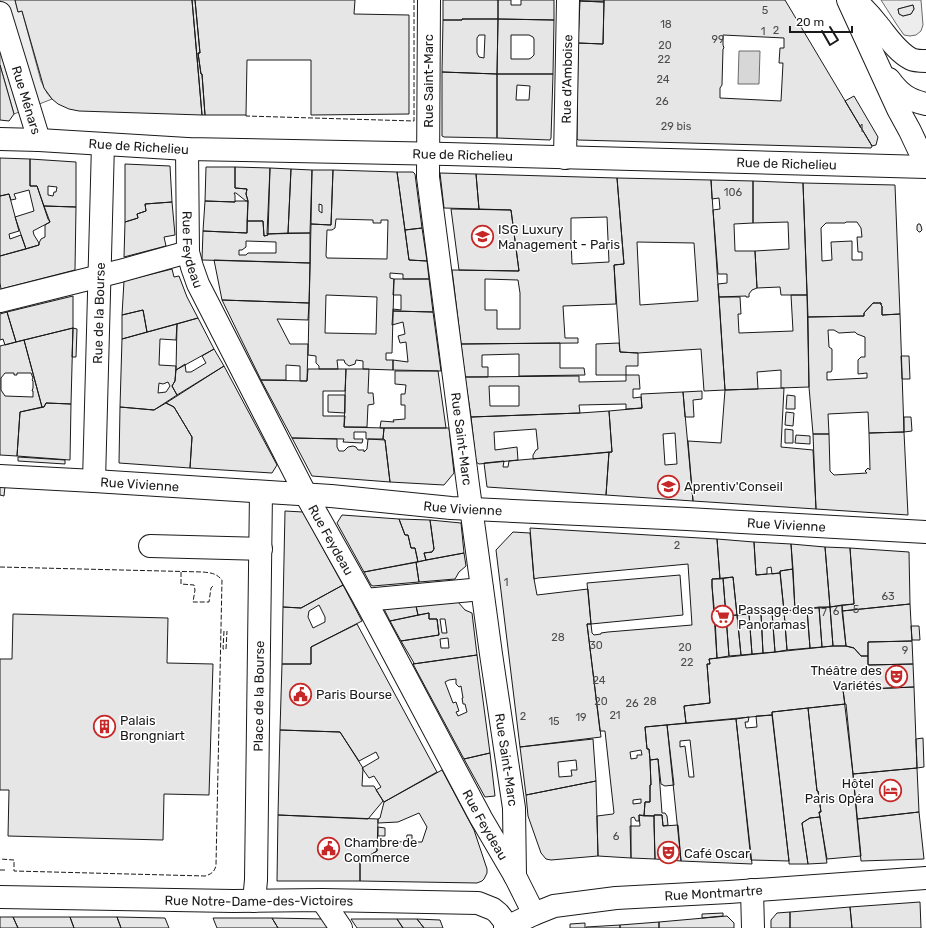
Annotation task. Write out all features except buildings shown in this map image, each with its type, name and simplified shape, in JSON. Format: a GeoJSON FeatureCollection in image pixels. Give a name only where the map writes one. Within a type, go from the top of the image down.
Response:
{"type":"FeatureCollection","features":[{"type":"Feature","properties":{"kind":"street","name":"Rue Saint-Marc"},"geometry":{"type":"LineString","coordinates":[[429,0],[428,177],[482,589],[514,808],[515,876]]}},
{"type":"Feature","properties":{"kind":"street","name":"Rue d'Amboise"},"geometry":{"type":"LineString","coordinates":[[564,158],[568,0]]}},
{"type":"Feature","properties":{"kind":"street"},"geometry":{"type":"LineString","coordinates":[[848,0],[926,166]]}},
{"type":"Feature","properties":{"kind":"street"},"geometry":{"type":"LineString","coordinates":[[854,0],[903,54],[911,59],[921,62],[926,61]]}},
{"type":"Feature","properties":{"kind":"street","name":"Rue Ménars"},"geometry":{"type":"LineString","coordinates":[[0,13],[39,140]]}},
{"type":"Feature","properties":{"kind":"street"},"geometry":{"type":"LineString","coordinates":[[870,49],[895,88],[915,102],[926,104]]}},
{"type":"Feature","properties":{"kind":"street","name":"Rue de Richelieu"},"geometry":{"type":"LineString","coordinates":[[0,139],[187,149],[926,166]]}},
{"type":"Feature","properties":{"kind":"street","name":"Rue de la Bourse"},"geometry":{"type":"LineString","coordinates":[[94,481],[103,144]]}},
{"type":"Feature","properties":{"kind":"street","name":"Rue Feydeau"},"geometry":{"type":"LineString","coordinates":[[187,149],[188,252],[198,284],[306,495],[365,600],[480,818],[515,876],[534,914]]}},
{"type":"Feature","properties":{"kind":"street"},"geometry":{"type":"LineString","coordinates":[[0,301],[188,252]]}},
{"type":"Feature","properties":{"kind":"street","name":"Rue Vivienne"},"geometry":{"type":"LineString","coordinates":[[0,476],[331,496],[451,508],[679,518],[926,532]]}},
{"type":"Feature","properties":{"kind":"street","name":"Place de la Bourse"},"geometry":{"type":"LineString","coordinates":[[254,900],[256,880],[261,492]]}},
{"type":"Feature","properties":{"kind":"street"},"geometry":{"type":"LineString","coordinates":[[150,546],[261,550]]}},
{"type":"Feature","properties":{"kind":"street"},"geometry":{"type":"LineString","coordinates":[[365,600],[482,589]]}},
{"type":"Feature","properties":{"kind":"street","name":"Rue Montmartre"},"geometry":{"type":"LineString","coordinates":[[507,927],[554,906],[616,898],[926,878]]}},
{"type":"Feature","properties":{"kind":"street"},"geometry":{"type":"LineString","coordinates":[[752,890],[753,928]]}},
{"type":"Feature","properties":{"kind":"street","name":"Rue Notre-Dame-des-Victoires"},"geometry":{"type":"LineString","coordinates":[[0,897],[478,903],[493,909],[498,913],[507,927]]}},
{"type":"Feature","properties":{"kind":"street"},"geometry":{"type":"LineString","coordinates":[[322,900],[341,928]]}},
{"type":"Feature","properties":{"kind":"shaded area"},"geometry":{"type":"Polygon","coordinates":[[[0,0],[15,0],[18,12],[22,11],[41,81],[52,99],[14,114],[0,65],[0,0]]]}},
{"type":"Feature","properties":{"kind":"shaded area"},"geometry":{"type":"Polygon","coordinates":[[[881,0],[921,0],[923,25],[921,31],[916,35],[904,35],[881,0]],[[913,5],[898,9],[899,14],[903,16],[911,14],[914,9],[913,5]]]}},
{"type":"Feature","properties":{"kind":"shaded area"},"geometry":{"type":"Polygon","coordinates":[[[739,51],[760,51],[759,84],[738,84],[739,51]]]}},
{"type":"Feature","properties":{"kind":"fence"},"geometry":{"type":"LineString","coordinates":[[246,115],[414,121],[414,0]]}},
{"type":"Feature","properties":{"kind":"fence"},"geometry":{"type":"LineString","coordinates":[[0,567],[203,572],[211,573],[222,580],[216,865],[214,871],[205,876],[14,871],[14,860],[0,859]]}},
{"type":"Feature","properties":{"kind":"fence"},"geometry":{"type":"LineString","coordinates":[[181,572],[181,584],[194,585],[195,590],[193,602],[209,602],[211,588],[214,585]]}},
{"type":"Feature","properties":{"kind":"fence"},"geometry":{"type":"LineString","coordinates":[[224,631],[223,649],[226,649],[227,631]]}},
{"type":"Feature","properties":{"kind":"fence"},"geometry":{"type":"LineString","coordinates":[[0,870],[7,870]]}},
{"type":"Feature","properties":{"kind":"wall"},"geometry":{"type":"LineString","coordinates":[[822,31],[830,45],[838,40],[830,27]]}},
{"type":"Feature","properties":{"kind":"place","name":"ISG Luxury Management - Paris"},"geometry":{"type":"Point","coordinates":[483,236]}},
{"type":"Feature","properties":{"kind":"place","name":"Aprentiv'Conseil"},"geometry":{"type":"Point","coordinates":[669,486]}},
{"type":"Feature","properties":{"kind":"place","name":"Passage des Panoramas"},"geometry":{"type":"Point","coordinates":[723,616]}},
{"type":"Feature","properties":{"kind":"place","name":"Théâtre des Variétés"},"geometry":{"type":"Point","coordinates":[897,677]}},
{"type":"Feature","properties":{"kind":"place","name":"Paris Bourse"},"geometry":{"type":"Point","coordinates":[300,694]}},
{"type":"Feature","properties":{"kind":"place","name":"Palais Brongniart"},"geometry":{"type":"Point","coordinates":[105,727]}},
{"type":"Feature","properties":{"kind":"place","name":"Hôtel Paris Opéra"},"geometry":{"type":"Point","coordinates":[890,790]}},
{"type":"Feature","properties":{"kind":"place","name":"Chambre de Commerce"},"geometry":{"type":"Point","coordinates":[328,849]}},
{"type":"Feature","properties":{"kind":"place","name":"Café Oscar"},"geometry":{"type":"Point","coordinates":[669,853]}}]}
